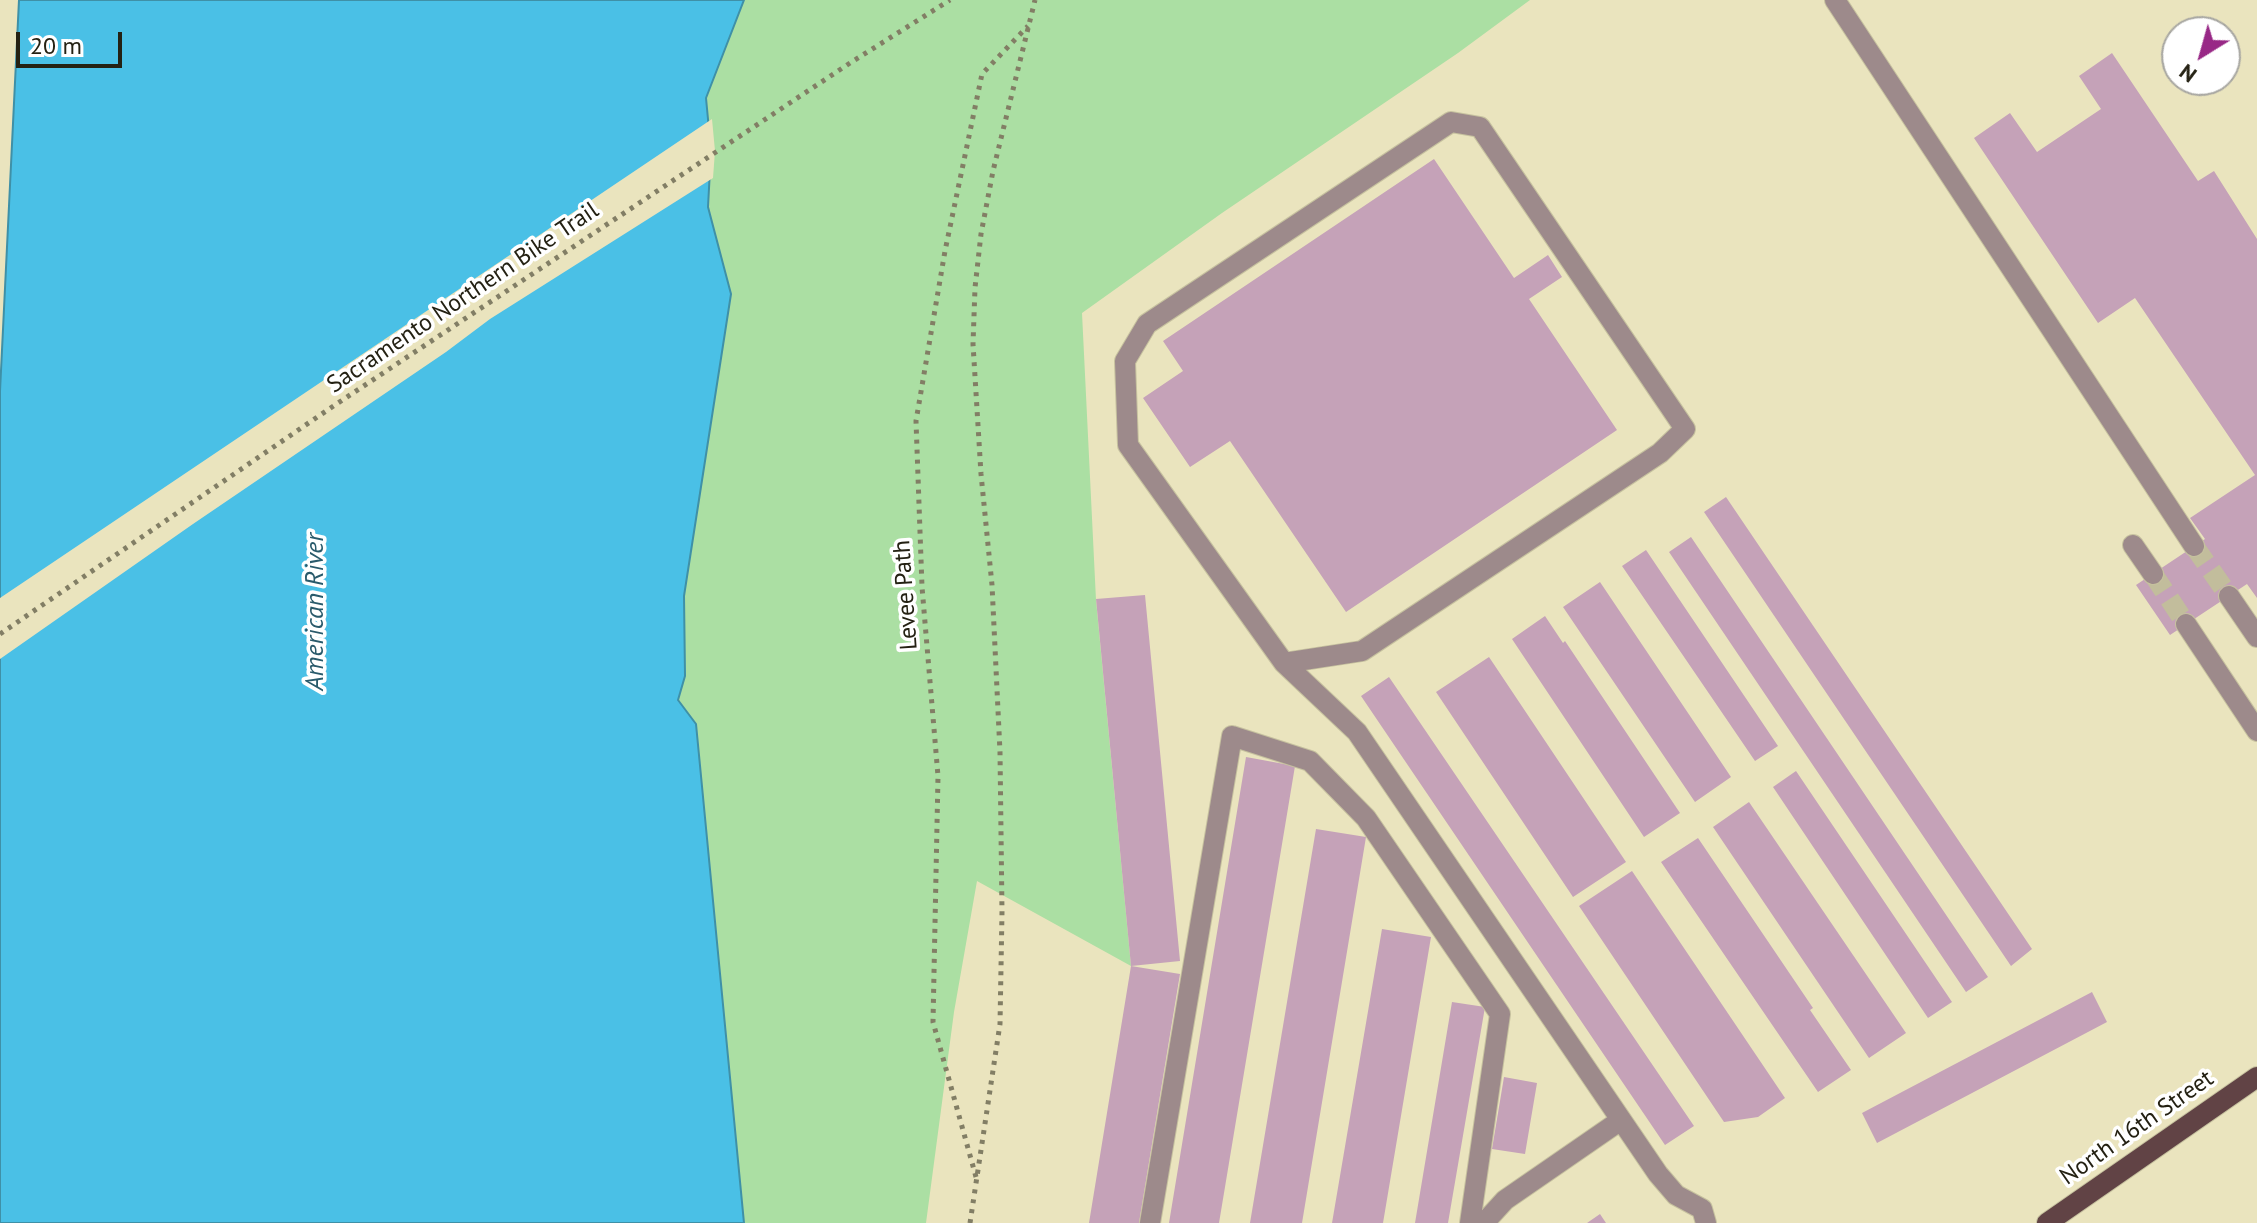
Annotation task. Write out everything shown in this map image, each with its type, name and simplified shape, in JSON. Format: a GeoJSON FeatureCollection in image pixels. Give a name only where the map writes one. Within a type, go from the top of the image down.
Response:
{"type":"FeatureCollection","features":[{"type":"Feature","properties":{"kind":"main road","name":"North 16th Street"},"geometry":{"type":"LineString","coordinates":[[2047,1223],[2257,1077]]}},
{"type":"Feature","properties":{"kind":"lane"},"geometry":{"type":"LineString","coordinates":[[1835,0],[2194,546]]}},
{"type":"Feature","properties":{"kind":"lane"},"geometry":{"type":"LineString","coordinates":[[1284,663],[1362,651],[1660,453],[1685,429],[1480,127],[1451,122],[1147,324],[1125,361],[1128,445],[1284,663],[1357,732],[1658,1174],[1676,1195],[1702,1209],[1706,1223]]}},
{"type":"Feature","properties":{"kind":"lane"},"geometry":{"type":"LineString","coordinates":[[2133,545],[2153,574]]}},
{"type":"Feature","properties":{"kind":"lane"},"geometry":{"type":"LineString","coordinates":[[2229,596],[2257,637]]}},
{"type":"Feature","properties":{"kind":"lane"},"geometry":{"type":"LineString","coordinates":[[2186,624],[2257,731]]}},
{"type":"Feature","properties":{"kind":"lane"},"geometry":{"type":"LineString","coordinates":[[1150,1223],[1232,736],[1310,761],[1366,818],[1500,1014],[1470,1223]]}},
{"type":"Feature","properties":{"kind":"lane"},"geometry":{"type":"LineString","coordinates":[[1484,1223],[1505,1200],[1621,1120]]}},
{"type":"Feature","properties":{"kind":"path","name":"Sacramento Northern Bike Trail"},"geometry":{"type":"LineString","coordinates":[[0,634],[332,407],[950,0]]}},
{"type":"Feature","properties":{"kind":"path","name":"Levee Path"},"geometry":{"type":"LineString","coordinates":[[970,1223],[1000,1024],[1002,842],[992,585],[973,344],[975,288],[988,196],[1035,0]]}},
{"type":"Feature","properties":{"kind":"path","name":"Levee Path"},"geometry":{"type":"LineString","coordinates":[[977,1181],[933,1022],[938,776],[922,587],[916,421],[945,251],[982,74],[1029,26]]}},
{"type":"Feature","properties":{"kind":"green space"},"geometry":{"type":"Polygon","coordinates":[[[744,0],[1530,0],[1082,313],[1096,600],[1131,966],[977,881],[954,1012],[926,1223],[744,1223],[696,724],[678,700],[685,676],[684,596],[731,294],[708,207],[711,151],[706,98],[744,0]]]}},
{"type":"Feature","properties":{"kind":"water","name":"American River"},"geometry":{"type":"Polygon","coordinates":[[[19,0],[744,0],[706,98],[711,151],[708,207],[731,294],[684,596],[685,676],[678,700],[696,724],[744,1223],[0,1223],[0,391],[19,0]]]}},
{"type":"Feature","properties":{"kind":"pier"},"geometry":{"type":"Polygon","coordinates":[[[712,119],[715,151],[713,178],[490,319],[0,659],[0,598],[712,119]]]}},
{"type":"Feature","properties":{"kind":"building"},"geometry":{"type":"Polygon","coordinates":[[[2112,53],[2198,181],[2214,171],[2257,239],[2257,598],[2247,584],[2170,635],[2136,585],[2205,539],[2190,518],[2255,475],[2135,298],[2098,323],[1974,138],[2010,113],[2037,152],[2101,109],[2079,76],[2112,53]]]}},
{"type":"Feature","properties":{"kind":"building"},"geometry":{"type":"Polygon","coordinates":[[[1434,159],[1514,278],[1548,255],[1562,277],[1529,299],[1617,430],[1346,612],[1230,441],[1190,467],[1143,398],[1183,371],[1163,341],[1434,159]]]}},
{"type":"Feature","properties":{"kind":"building"},"geometry":{"type":"Polygon","coordinates":[[[1726,497],[2032,949],[2011,966],[1704,512],[1726,497]]]}},
{"type":"Feature","properties":{"kind":"building"},"geometry":{"type":"Polygon","coordinates":[[[1691,537],[1988,977],[1966,992],[1669,552],[1691,537]]]}},
{"type":"Feature","properties":{"kind":"building"},"geometry":{"type":"Polygon","coordinates":[[[1646,550],[1778,746],[1755,761],[1622,566],[1646,550]]]}},
{"type":"Feature","properties":{"kind":"building"},"geometry":{"type":"Polygon","coordinates":[[[1600,582],[1731,777],[1695,802],[1563,607],[1600,582]]]}},
{"type":"Feature","properties":{"kind":"building"},"geometry":{"type":"Polygon","coordinates":[[[1145,595],[1180,961],[1131,966],[1096,599],[1145,595]]]}},
{"type":"Feature","properties":{"kind":"building"},"geometry":{"type":"Polygon","coordinates":[[[1545,616],[1680,813],[1644,837],[1512,639],[1545,616]]]}},
{"type":"Feature","properties":{"kind":"building"},"geometry":{"type":"Polygon","coordinates":[[[1489,657],[1626,862],[1573,897],[1436,692],[1489,657]]]}},
{"type":"Feature","properties":{"kind":"building"},"geometry":{"type":"Polygon","coordinates":[[[1389,677],[1694,1126],[1665,1145],[1361,696],[1389,677]]]}},
{"type":"Feature","properties":{"kind":"building"},"geometry":{"type":"Polygon","coordinates":[[[1246,757],[1295,766],[1219,1223],[1169,1223],[1246,757]]]}},
{"type":"Feature","properties":{"kind":"building"},"geometry":{"type":"Polygon","coordinates":[[[1796,771],[1952,1002],[1928,1018],[1773,787],[1796,771]]]}},
{"type":"Feature","properties":{"kind":"building"},"geometry":{"type":"Polygon","coordinates":[[[1749,802],[1906,1033],[1869,1058],[1713,827],[1749,802]]]}},
{"type":"Feature","properties":{"kind":"building"},"geometry":{"type":"Polygon","coordinates":[[[1316,829],[1366,837],[1302,1223],[1250,1223],[1316,829]]]}},
{"type":"Feature","properties":{"kind":"building"},"geometry":{"type":"Polygon","coordinates":[[[1698,838],[1813,1008],[1810,1010],[1851,1070],[1818,1092],[1661,862],[1698,838]]]}},
{"type":"Feature","properties":{"kind":"building"},"geometry":{"type":"Polygon","coordinates":[[[1632,871],[1785,1098],[1758,1117],[1724,1122],[1579,906],[1632,871]]]}},
{"type":"Feature","properties":{"kind":"building"},"geometry":{"type":"Polygon","coordinates":[[[1382,929],[1431,937],[1383,1223],[1332,1223],[1382,929]]]}},
{"type":"Feature","properties":{"kind":"building"},"geometry":{"type":"Polygon","coordinates":[[[1131,966],[1180,974],[1139,1223],[1089,1223],[1131,966]]]}},
{"type":"Feature","properties":{"kind":"building"},"geometry":{"type":"Polygon","coordinates":[[[2092,992],[2107,1022],[1877,1143],[1862,1113],[2092,992]]]}},
{"type":"Feature","properties":{"kind":"building"},"geometry":{"type":"Polygon","coordinates":[[[1452,1002],[1485,1007],[1448,1223],[1415,1223],[1452,1002]]]}},
{"type":"Feature","properties":{"kind":"building"},"geometry":{"type":"Polygon","coordinates":[[[1504,1077],[1537,1083],[1525,1154],[1492,1149],[1504,1077]]]}},
{"type":"Feature","properties":{"kind":"building"},"geometry":{"type":"Polygon","coordinates":[[[1600,1214],[1606,1223],[1587,1223],[1600,1214]]]}},
{"type":"Feature","properties":{"kind":"tunnel"},"geometry":{"type":"LineString","coordinates":[[2194,546],[2229,596]]}},
{"type":"Feature","properties":{"kind":"tunnel"},"geometry":{"type":"LineString","coordinates":[[2153,574],[2186,624]]}}]}
